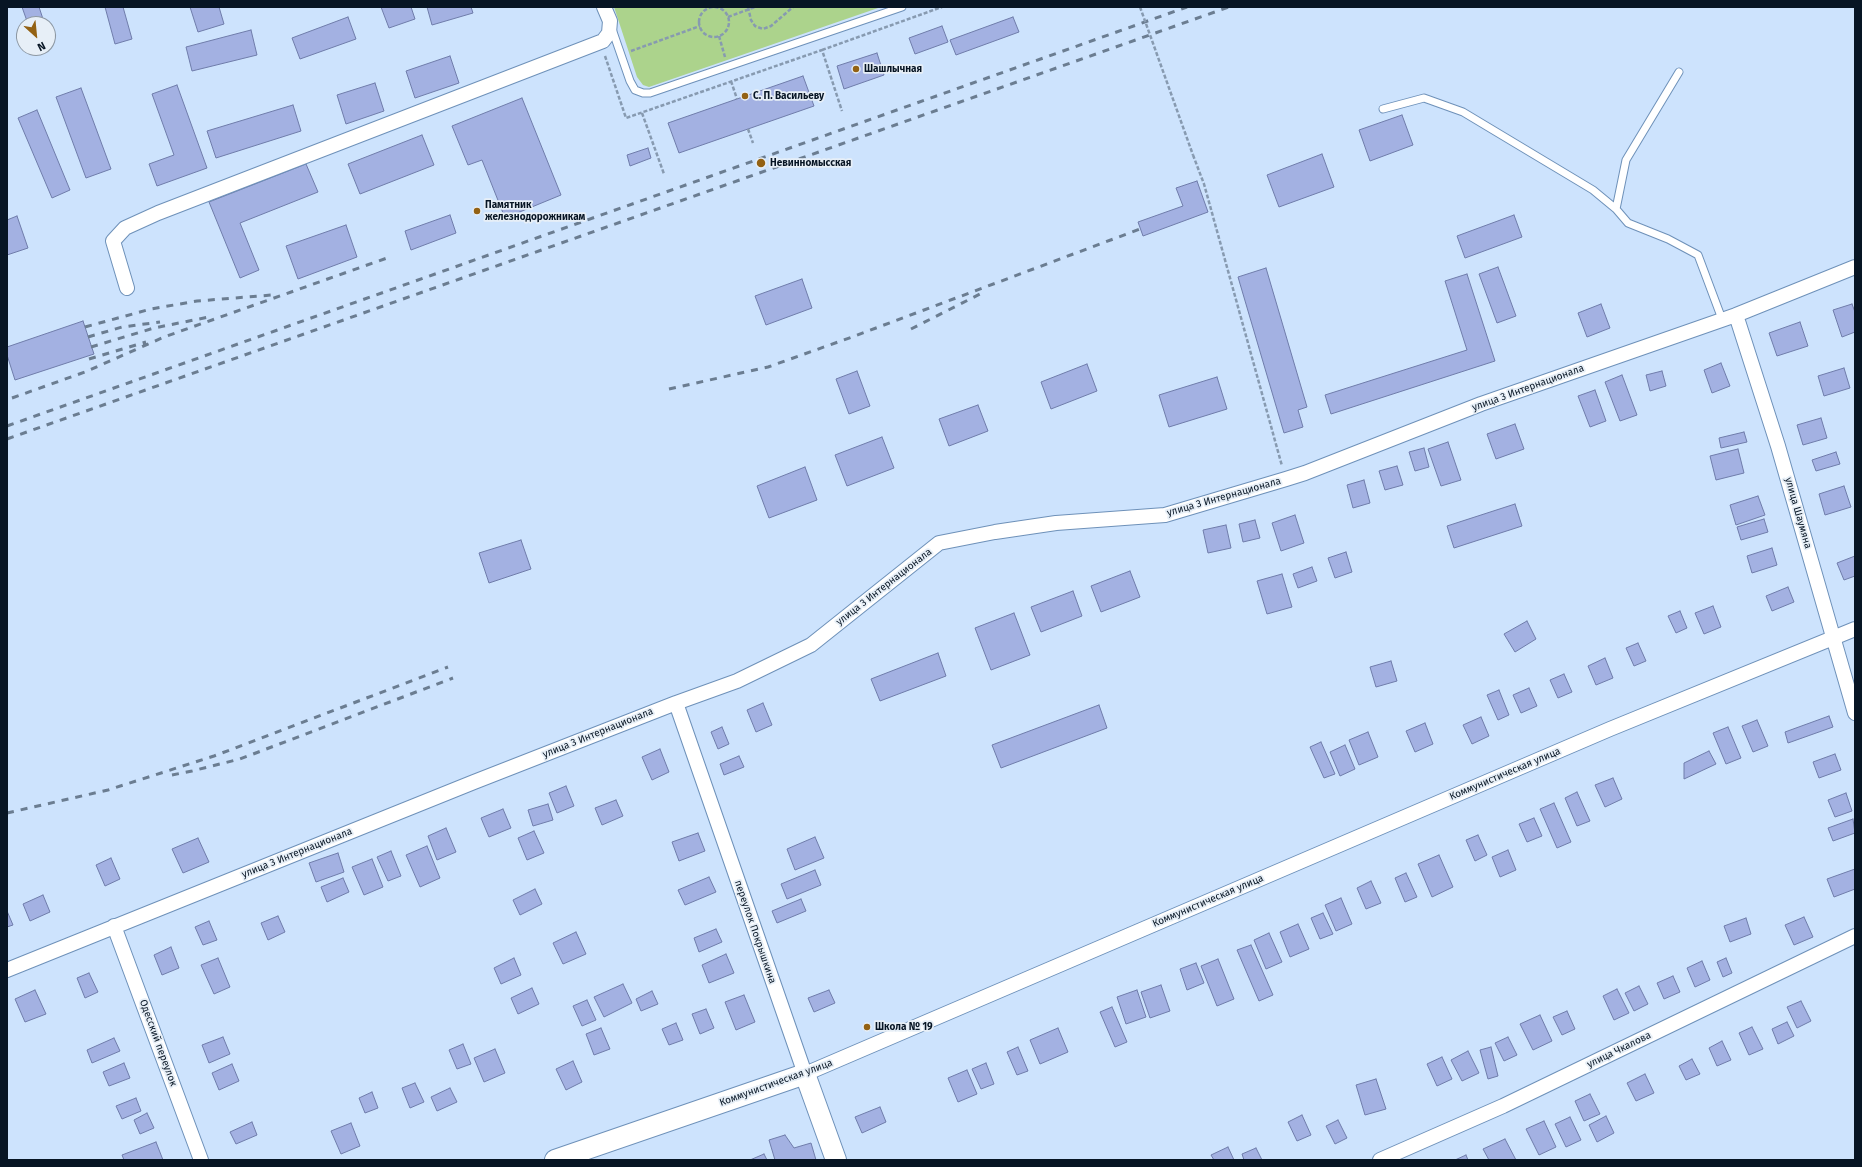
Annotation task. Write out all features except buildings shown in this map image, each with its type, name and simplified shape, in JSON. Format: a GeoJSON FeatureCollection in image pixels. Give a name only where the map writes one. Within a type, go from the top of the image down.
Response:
{"type":"FeatureCollection","features":[{"type":"Feature","properties":{"kind":"street"},"geometry":{"type":"LineString","coordinates":[[127,288],[113,241],[125,228],[158,213],[603,41],[609,33],[610,21],[604,7]]}},
{"type":"Feature","properties":{"kind":"street","name":"улица 3 Интернационала"},"geometry":{"type":"LineString","coordinates":[[7,970],[114,926],[676,703],[737,682],[811,645],[939,543],[995,532],[1056,523],[1165,515],[1286,479],[1305,473],[1481,404],[1736,315],[1855,267]]}},
{"type":"Feature","properties":{"kind":"street","name":"улица Шаумяна"},"geometry":{"type":"LineString","coordinates":[[1736,315],[1778,446],[1855,713]]}},
{"type":"Feature","properties":{"kind":"street","name":"Коммунистическая улица"},"geometry":{"type":"LineString","coordinates":[[555,1160],[805,1074],[1602,732],[1855,629]]}},
{"type":"Feature","properties":{"kind":"street","name":"переулок Покрышкина"},"geometry":{"type":"LineString","coordinates":[[676,703],[836,1160]]}},
{"type":"Feature","properties":{"kind":"street","name":"Одесский переулок"},"geometry":{"type":"LineString","coordinates":[[114,926],[201,1160]]}},
{"type":"Feature","properties":{"kind":"street","name":"улица Чкалова"},"geometry":{"type":"LineString","coordinates":[[1380,1160],[1504,1106],[1855,936]]}},
{"type":"Feature","properties":{"kind":"lane"},"geometry":{"type":"LineString","coordinates":[[610,21],[630,82],[635,90],[643,93],[650,93],[902,7]]}},
{"type":"Feature","properties":{"kind":"lane"},"geometry":{"type":"LineString","coordinates":[[1616,209],[1626,160],[1679,72]]}},
{"type":"Feature","properties":{"kind":"lane"},"geometry":{"type":"LineString","coordinates":[[1383,109],[1424,98],[1463,112],[1593,190],[1616,209],[1628,223],[1668,239],[1698,255],[1722,319]]}},
{"type":"Feature","properties":{"kind":"path"},"geometry":{"type":"LineString","coordinates":[[709,7],[718,7],[726,12],[728,17],[729,21],[727,30],[720,36],[710,36],[702,31],[699,22],[701,13],[709,7]]}},
{"type":"Feature","properties":{"kind":"path"},"geometry":{"type":"LineString","coordinates":[[728,17],[755,7]]}},
{"type":"Feature","properties":{"kind":"path"},"geometry":{"type":"LineString","coordinates":[[749,8],[755,26],[763,29],[771,26],[793,7]]}},
{"type":"Feature","properties":{"kind":"path"},"geometry":{"type":"LineString","coordinates":[[604,53],[626,118],[942,7]]}},
{"type":"Feature","properties":{"kind":"path"},"geometry":{"type":"LineString","coordinates":[[1140,7],[1204,184],[1286,479]]}},
{"type":"Feature","properties":{"kind":"path"},"geometry":{"type":"LineString","coordinates":[[606,60],[700,26]]}},
{"type":"Feature","properties":{"kind":"path"},"geometry":{"type":"LineString","coordinates":[[629,43],[634,58]]}},
{"type":"Feature","properties":{"kind":"path"},"geometry":{"type":"LineString","coordinates":[[822,50],[842,111]]}},
{"type":"Feature","properties":{"kind":"path"},"geometry":{"type":"LineString","coordinates":[[718,60],[733,55]]}},
{"type":"Feature","properties":{"kind":"path"},"geometry":{"type":"LineString","coordinates":[[642,113],[664,174]]}},
{"type":"Feature","properties":{"kind":"path"},"geometry":{"type":"LineString","coordinates":[[748,129],[753,143]]}},
{"type":"Feature","properties":{"kind":"green space"},"geometry":{"type":"Polygon","coordinates":[[[614,7],[881,7],[649,87],[643,85],[637,77],[614,7]]]}},
{"type":"Feature","properties":{"kind":"railway"},"geometry":{"type":"LineString","coordinates":[[7,426],[1187,7]]}},
{"type":"Feature","properties":{"kind":"railway"},"geometry":{"type":"LineString","coordinates":[[7,439],[1229,7]]}},
{"type":"Feature","properties":{"kind":"railway"},"geometry":{"type":"LineString","coordinates":[[669,389],[768,367],[1140,229]]}},
{"type":"Feature","properties":{"kind":"railway"},"geometry":{"type":"LineString","coordinates":[[12,398],[85,372],[164,337],[387,258]]}},
{"type":"Feature","properties":{"kind":"railway"},"geometry":{"type":"LineString","coordinates":[[911,329],[982,293]]}},
{"type":"Feature","properties":{"kind":"railway"},"geometry":{"type":"LineString","coordinates":[[85,327],[151,309],[197,301],[272,295]]}},
{"type":"Feature","properties":{"kind":"railway"},"geometry":{"type":"LineString","coordinates":[[91,347],[154,328],[209,317]]}},
{"type":"Feature","properties":{"kind":"railway"},"geometry":{"type":"LineString","coordinates":[[88,337],[122,327],[160,322]]}},
{"type":"Feature","properties":{"kind":"railway"},"geometry":{"type":"LineString","coordinates":[[89,359],[146,342]]}},
{"type":"Feature","properties":{"kind":"railway"},"geometry":{"type":"LineString","coordinates":[[7,813],[108,790],[214,756],[448,667]]}},
{"type":"Feature","properties":{"kind":"railway"},"geometry":{"type":"LineString","coordinates":[[172,775],[240,759],[453,678]]}},
{"type":"Feature","properties":{"kind":"place","name":"Шашлычная"},"geometry":{"type":"Point","coordinates":[856,69]}},
{"type":"Feature","properties":{"kind":"place","name":"С. П. Васильеву"},"geometry":{"type":"Point","coordinates":[745,96]}},
{"type":"Feature","properties":{"kind":"place","name":"Невинномысская"},"geometry":{"type":"Point","coordinates":[761,163]}},
{"type":"Feature","properties":{"kind":"place","name":"Памятник железнодорожникам"},"geometry":{"type":"Point","coordinates":[477,211]}},
{"type":"Feature","properties":{"kind":"place","name":"Школа № 19"},"geometry":{"type":"Point","coordinates":[867,1027]}}]}
